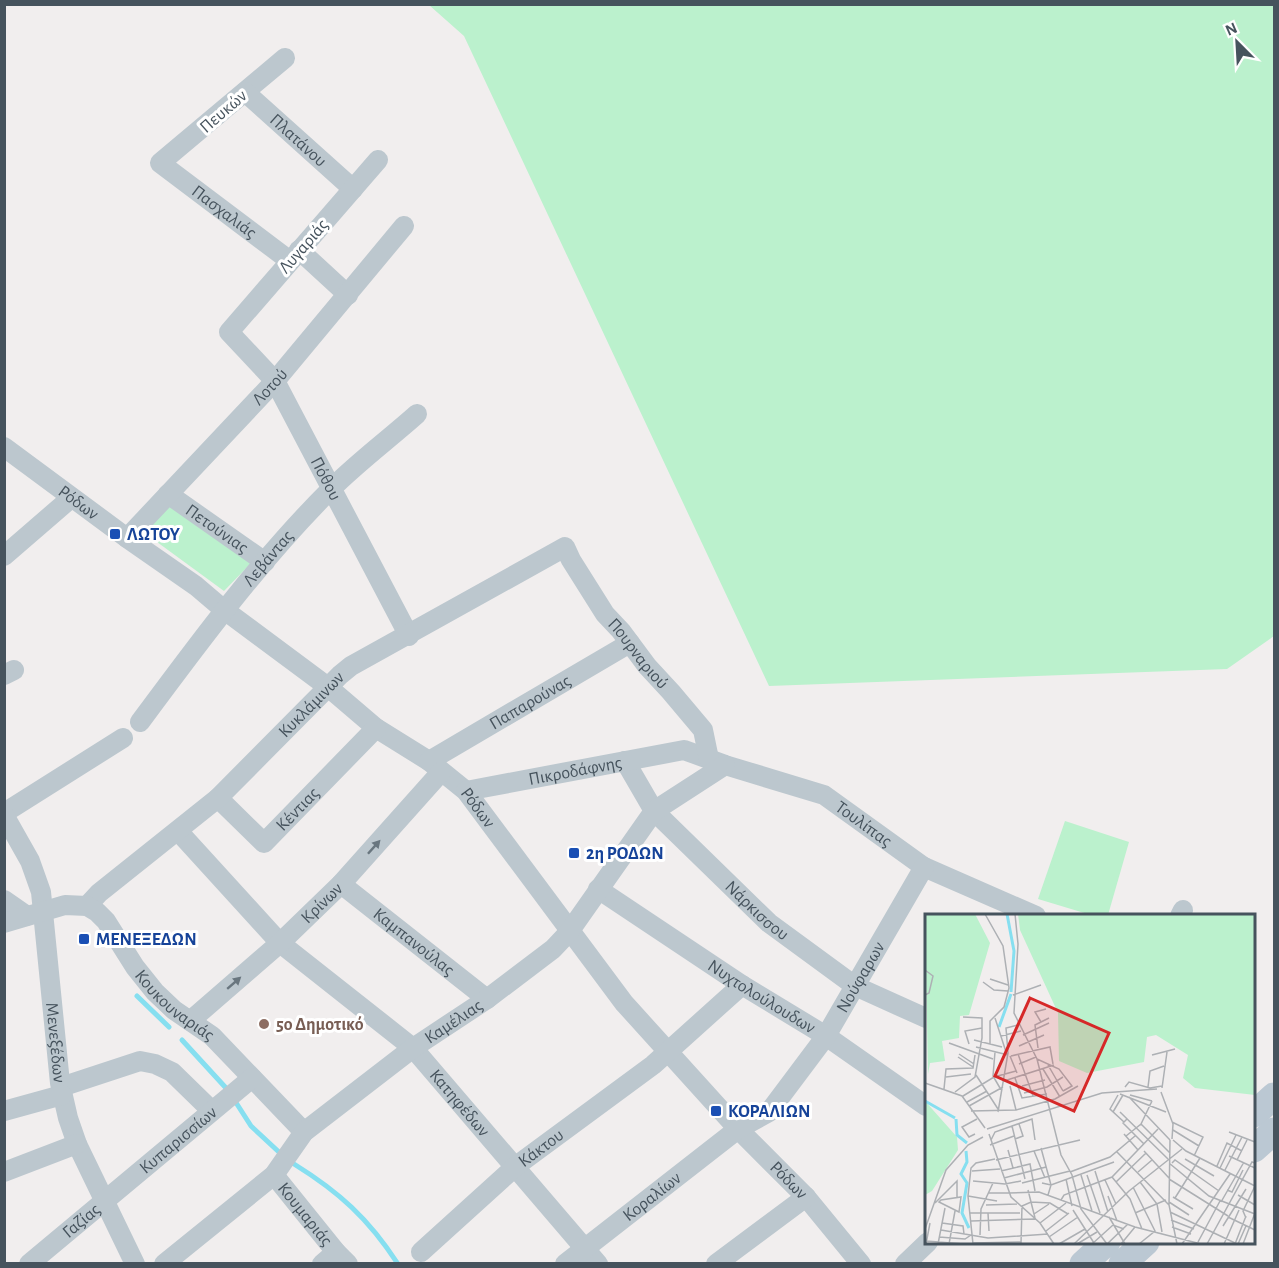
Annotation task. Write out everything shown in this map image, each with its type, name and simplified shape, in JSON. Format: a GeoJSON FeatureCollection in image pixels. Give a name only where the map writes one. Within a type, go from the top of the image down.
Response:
{"type":"FeatureCollection","features":[{"type":"Feature","properties":{"kind":"main road"},"geometry":{"type":"LineString","coordinates":[[1255,1113],[1275,1096]]}},
{"type":"Feature","properties":{"kind":"main road"},"geometry":{"type":"LineString","coordinates":[[1255,1148],[1275,1131]]}},
{"type":"Feature","properties":{"kind":"main road"},"geometry":{"type":"LineString","coordinates":[[1083,1263],[1105,1244]]}},
{"type":"Feature","properties":{"kind":"main road"},"geometry":{"type":"LineString","coordinates":[[1122,1263],[1144,1244]]}},
{"type":"Feature","properties":{"kind":"street","name":"Πευκών"},"geometry":{"type":"LineString","coordinates":[[160,163],[285,58]]}},
{"type":"Feature","properties":{"kind":"street","name":"Πλατάνου"},"geometry":{"type":"LineString","coordinates":[[245,92],[352,189]]}},
{"type":"Feature","properties":{"kind":"street","name":"Λυγαριάς"},"geometry":{"type":"LineString","coordinates":[[229,332],[378,160]]}},
{"type":"Feature","properties":{"kind":"street","name":"Πασχαλιάς"},"geometry":{"type":"LineString","coordinates":[[160,163],[348,295]]}},
{"type":"Feature","properties":{"kind":"street","name":"Λοτού"},"geometry":{"type":"LineString","coordinates":[[127,538],[275,381],[404,226]]}},
{"type":"Feature","properties":{"kind":"street","name":"Πόθου"},"geometry":{"type":"LineString","coordinates":[[229,332],[275,381],[409,636]]}},
{"type":"Feature","properties":{"kind":"street","name":"Λεβάντας"},"geometry":{"type":"LineString","coordinates":[[140,722],[224,609],[265,562],[332,488],[417,414]]}},
{"type":"Feature","properties":{"kind":"street","name":"Ρόδων"},"geometry":{"type":"LineString","coordinates":[[4,447],[71,498],[196,585],[224,609],[328,687],[376,728],[435,767],[466,791],[624,1003],[738,1129],[806,1197],[861,1263]]}},
{"type":"Feature","properties":{"kind":"street","name":"Πετούνιας"},"geometry":{"type":"LineString","coordinates":[[168,494],[265,562]]}},
{"type":"Feature","properties":{"kind":"street"},"geometry":{"type":"LineString","coordinates":[[4,556],[71,498]]}},
{"type":"Feature","properties":{"kind":"street","name":"Κυκλάμινων"},"geometry":{"type":"LineString","coordinates":[[87,906],[99,893],[218,798],[351,666],[409,636],[565,547]]}},
{"type":"Feature","properties":{"kind":"street","name":"Πουρναριού"},"geometry":{"type":"LineString","coordinates":[[565,547],[605,614],[646,666],[703,730],[717,762]]}},
{"type":"Feature","properties":{"kind":"street","name":"Παπαρούνας"},"geometry":{"type":"LineString","coordinates":[[435,767],[630,643]]}},
{"type":"Feature","properties":{"kind":"street","name":"Κέντιας"},"geometry":{"type":"LineString","coordinates":[[218,798],[264,843],[376,728]]}},
{"type":"Feature","properties":{"kind":"street"},"geometry":{"type":"LineString","coordinates":[[4,814],[123,738]]}},
{"type":"Feature","properties":{"kind":"street","name":"Τουλίπας"},"geometry":{"type":"LineString","coordinates":[[684,750],[824,795],[924,867],[1034,914]]}},
{"type":"Feature","properties":{"kind":"street","name":"Πικροδάφνης"},"geometry":{"type":"LineString","coordinates":[[466,791],[684,750]]}},
{"type":"Feature","properties":{"kind":"street","name":"Νάρκισσου"},"geometry":{"type":"LineString","coordinates":[[625,761],[654,811],[769,923],[855,986],[925,1017]]}},
{"type":"Feature","properties":{"kind":"street","name":"Καμέλιας"},"geometry":{"type":"LineString","coordinates":[[164,1263],[274,1175],[304,1132],[413,1048],[487,999],[553,949],[569,932],[654,811],[717,762]]}},
{"type":"Feature","properties":{"kind":"street","name":"Κρίνων"},"geometry":{"type":"LineString","coordinates":[[190,1021],[280,943],[340,884],[435,767]]}},
{"type":"Feature","properties":{"kind":"street","name":"Μενεξέδων"},"geometry":{"type":"LineString","coordinates":[[4,814],[37,876],[35,913],[62,1091],[77,1144],[135,1263]]}},
{"type":"Feature","properties":{"kind":"street","name":"Κατηφέδων"},"geometry":{"type":"LineString","coordinates":[[178,831],[280,943],[413,1048],[598,1263]]}},
{"type":"Feature","properties":{"kind":"street","name":"Νούφαρων"},"geometry":{"type":"LineString","coordinates":[[738,1129],[770,1112],[826,1036],[924,867]]}},
{"type":"Feature","properties":{"kind":"street","name":"Καμπανούλας"},"geometry":{"type":"LineString","coordinates":[[340,884],[487,999]]}},
{"type":"Feature","properties":{"kind":"street","name":"Νυχτολούλουδων"},"geometry":{"type":"LineString","coordinates":[[598,889],[742,985],[826,1036],[925,1105]]}},
{"type":"Feature","properties":{"kind":"street"},"geometry":{"type":"LineString","coordinates":[[4,900],[35,913]]}},
{"type":"Feature","properties":{"kind":"street"},"geometry":{"type":"LineString","coordinates":[[4,923],[65,905],[87,906]]}},
{"type":"Feature","properties":{"kind":"street","name":"Κουκουναριάς"},"geometry":{"type":"LineString","coordinates":[[87,906],[106,921],[135,967],[164,1002],[212,1036],[304,1132]]}},
{"type":"Feature","properties":{"kind":"street","name":"Κάκτου"},"geometry":{"type":"LineString","coordinates":[[421,1252],[516,1166],[653,1065],[742,985]]}},
{"type":"Feature","properties":{"kind":"street"},"geometry":{"type":"LineString","coordinates":[[4,1111],[140,1061],[155,1064],[172,1072],[212,1112]]}},
{"type":"Feature","properties":{"kind":"street","name":"Κυπαρισσίων"},"geometry":{"type":"LineString","coordinates":[[104,1202],[252,1078]]}},
{"type":"Feature","properties":{"kind":"street","name":"Κοραλίων"},"geometry":{"type":"LineString","coordinates":[[565,1263],[738,1129]]}},
{"type":"Feature","properties":{"kind":"street"},"geometry":{"type":"LineString","coordinates":[[4,1172],[77,1144]]}},
{"type":"Feature","properties":{"kind":"street","name":"Κουμαριάς"},"geometry":{"type":"LineString","coordinates":[[274,1175],[335,1260]]}},
{"type":"Feature","properties":{"kind":"street"},"geometry":{"type":"LineString","coordinates":[[716,1263],[806,1197]]}},
{"type":"Feature","properties":{"kind":"street","name":"Γαζίας"},"geometry":{"type":"LineString","coordinates":[[29,1263],[104,1202]]}},
{"type":"Feature","properties":{"kind":"street"},"geometry":{"type":"LineString","coordinates":[[904,1263],[925,1244]]}},
{"type":"Feature","properties":{"kind":"green space"},"geometry":{"type":"Polygon","coordinates":[[[429,5],[1274,5],[1274,636],[1227,669],[769,686],[464,36],[429,5]]]}},
{"type":"Feature","properties":{"kind":"green space"},"geometry":{"type":"Polygon","coordinates":[[[170,502],[254,560],[224,591],[142,531],[170,502]]]}},
{"type":"Feature","properties":{"kind":"green space"},"geometry":{"type":"Polygon","coordinates":[[[1065,821],[1129,842],[1108,914],[1088,914],[1038,899],[1065,821]]]}},
{"type":"Feature","properties":{"kind":"waterway"},"geometry":{"type":"LineString","coordinates":[[137,996],[169,1027]]}},
{"type":"Feature","properties":{"kind":"waterway"},"geometry":{"type":"LineString","coordinates":[[182,1040],[226,1088]]}},
{"type":"Feature","properties":{"kind":"waterway"},"geometry":{"type":"LineString","coordinates":[[235,1101],[251,1126],[280,1153]]}},
{"type":"Feature","properties":{"kind":"waterway"},"geometry":{"type":"LineString","coordinates":[[294,1164],[352,1207],[398,1264]]}},
{"type":"Feature","properties":{"kind":"place","name":"ΛΩΤΟΥ"},"geometry":{"type":"Point","coordinates":[115,534]}},
{"type":"Feature","properties":{"kind":"place","name":"2η ΡΟΔΩΝ"},"geometry":{"type":"Point","coordinates":[574,853]}},
{"type":"Feature","properties":{"kind":"place","name":"ΜΕΝΕΞΕΔΩΝ"},"geometry":{"type":"Point","coordinates":[84,939]}},
{"type":"Feature","properties":{"kind":"place","name":"5ο Δημοτικό"},"geometry":{"type":"Point","coordinates":[264,1024]}},
{"type":"Feature","properties":{"kind":"place","name":"ΚΟΡΑΛΙΩΝ"},"geometry":{"type":"Point","coordinates":[716,1111]}}]}
